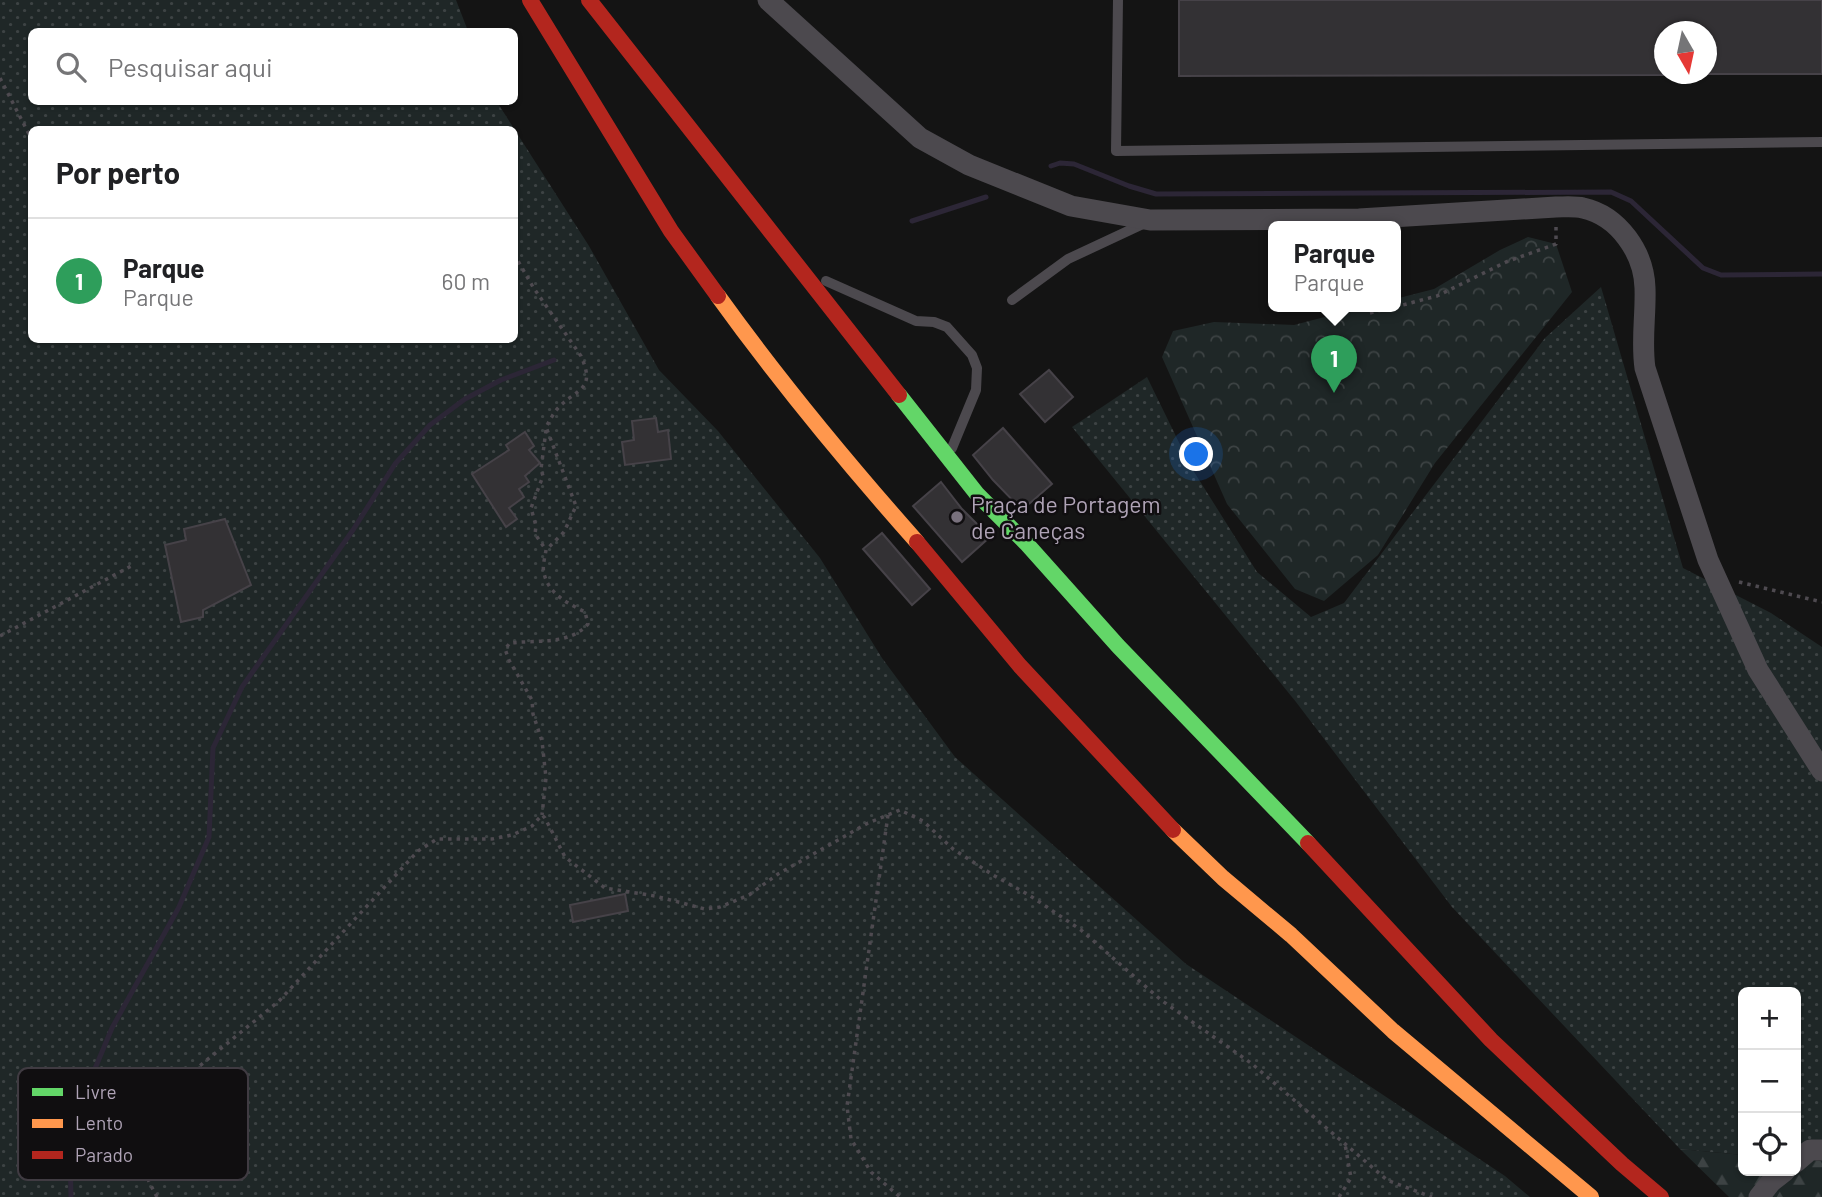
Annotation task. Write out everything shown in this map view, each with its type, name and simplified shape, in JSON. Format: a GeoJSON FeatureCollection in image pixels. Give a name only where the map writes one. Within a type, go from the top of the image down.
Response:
{"type":"FeatureCollection","features":[{"type":"Feature","properties":{"kind":"highway"},"geometry":{"type":"LineString","coordinates":[[530,0],[639,182],[717,295],[850,466],[923,548],[1020,666],[1135,792],[1223,878],[1291,936],[1393,1031],[1591,1197]]}},
{"type":"Feature","properties":{"kind":"highway"},"geometry":{"type":"LineString","coordinates":[[589,0],[977,494],[1026,543],[1118,646],[1337,872],[1491,1040],[1622,1164],[1661,1197]]}},
{"type":"Feature","properties":{"kind":"street"},"geometry":{"type":"LineString","coordinates":[[768,0],[920,138],[969,165],[1071,206],[1150,220],[1359,219],[1556,207],[1584,208],[1610,221],[1628,237],[1643,270],[1645,289],[1642,335],[1645,368],[1708,559],[1758,670],[1822,771]]}},
{"type":"Feature","properties":{"kind":"street"},"geometry":{"type":"LineString","coordinates":[[1801,1158],[1810,1150],[1822,1150]]}},
{"type":"Feature","properties":{"kind":"lane"},"geometry":{"type":"LineString","coordinates":[[1118,0],[1116,151],[1822,142]]}},
{"type":"Feature","properties":{"kind":"lane"},"geometry":{"type":"LineString","coordinates":[[1012,300],[1068,259],[1150,220]]}},
{"type":"Feature","properties":{"kind":"lane"},"geometry":{"type":"LineString","coordinates":[[800,270],[916,321],[934,322],[947,327],[972,355],[977,368],[976,390],[949,458]]}},
{"type":"Feature","properties":{"kind":"path"},"geometry":{"type":"LineString","coordinates":[[0,78],[28,132]]}},
{"type":"Feature","properties":{"kind":"path"},"geometry":{"type":"LineString","coordinates":[[1401,305],[1437,296],[1506,262],[1556,244],[1556,207]]}},
{"type":"Feature","properties":{"kind":"path"},"geometry":{"type":"LineString","coordinates":[[197,1068],[279,1001],[418,851],[437,839],[492,839],[512,835],[532,826],[542,815],[547,778],[532,700],[505,649],[510,643],[557,639],[580,632],[588,624],[585,612],[562,601],[544,574],[546,550],[535,534],[536,526],[531,508],[543,476],[541,470],[546,427],[558,408],[580,392],[587,380],[586,367],[581,356],[518,261]]}},
{"type":"Feature","properties":{"kind":"path"},"geometry":{"type":"LineString","coordinates":[[1370,313],[1374,312]]}},
{"type":"Feature","properties":{"kind":"path"},"geometry":{"type":"LineString","coordinates":[[546,427],[576,506],[564,532],[546,550]]}},
{"type":"Feature","properties":{"kind":"path"},"geometry":{"type":"LineString","coordinates":[[0,636],[135,565]]}},
{"type":"Feature","properties":{"kind":"path"},"geometry":{"type":"LineString","coordinates":[[1717,576],[1822,602]]}},
{"type":"Feature","properties":{"kind":"path"},"geometry":{"type":"LineString","coordinates":[[542,815],[565,857],[606,888],[655,896],[705,909],[720,907],[749,895],[778,874],[868,823],[900,810],[923,821],[953,849],[1081,930],[1161,1000],[1251,1063],[1387,1180],[1432,1197]]}},
{"type":"Feature","properties":{"kind":"path"},"geometry":{"type":"LineString","coordinates":[[888,815],[847,1106],[851,1139],[871,1172],[900,1197]]}},
{"type":"Feature","properties":{"kind":"path"},"geometry":{"type":"LineString","coordinates":[[1339,1197],[1351,1178],[1345,1143]]}},
{"type":"Feature","properties":{"kind":"path"},"geometry":{"type":"LineString","coordinates":[[148,1180],[157,1197]]}},
{"type":"Feature","properties":{"kind":"green space"},"geometry":{"type":"Polygon","coordinates":[[[0,0],[456,0],[467,28],[28,28],[28,105],[499,105],[512,126],[28,126],[28,343],[518,343],[518,135],[589,246],[659,370],[718,431],[820,558],[882,658],[955,757],[1186,964],[1505,1176],[1530,1197],[0,1197],[0,0]]]}},
{"type":"Feature","properties":{"kind":"green space"},"geometry":{"type":"Polygon","coordinates":[[[1528,237],[1556,244],[1572,292],[1435,463],[1378,555],[1324,601],[1295,589],[1227,504],[1162,357],[1173,331],[1214,322],[1294,325],[1344,312],[1401,312],[1401,297],[1434,289],[1500,250],[1528,237]]]}},
{"type":"Feature","properties":{"kind":"green space"},"geometry":{"type":"Polygon","coordinates":[[[1601,287],[1683,568],[1771,613],[1822,647],[1822,1161],[1801,1159],[1801,987],[1738,987],[1738,1155],[1680,1149],[1452,907],[1296,702],[1072,427],[1147,377],[1191,467],[1257,572],[1311,617],[1344,603],[1545,338],[1601,287]]]}},
{"type":"Feature","properties":{"kind":"green space"},"geometry":{"type":"Polygon","coordinates":[[[1680,1149],[1738,1155],[1738,1176],[1801,1176],[1801,1159],[1822,1161],[1822,1197],[1729,1197],[1680,1149]]]}},
{"type":"Feature","properties":{"kind":"building"},"geometry":{"type":"Polygon","coordinates":[[[1179,0],[1822,0],[1822,74],[1717,74],[1717,21],[1654,21],[1654,75],[1179,76],[1179,0]]]}},
{"type":"Feature","properties":{"kind":"building"},"geometry":{"type":"Polygon","coordinates":[[[1049,370],[1073,397],[1045,422],[1020,394],[1049,370]]]}},
{"type":"Feature","properties":{"kind":"building"},"geometry":{"type":"Polygon","coordinates":[[[656,418],[658,432],[668,430],[671,459],[625,465],[622,442],[634,440],[632,421],[656,418]]]}},
{"type":"Feature","properties":{"kind":"building"},"geometry":{"type":"Polygon","coordinates":[[[1003,428],[1052,484],[1022,510],[973,455],[1003,428]]]}},
{"type":"Feature","properties":{"kind":"building"},"geometry":{"type":"Polygon","coordinates":[[[525,432],[534,446],[529,450],[540,463],[525,476],[529,482],[519,489],[524,497],[509,508],[517,519],[506,527],[472,474],[509,450],[506,445],[525,432]]]}},
{"type":"Feature","properties":{"kind":"building"},"geometry":{"type":"Polygon","coordinates":[[[941,482],[962,509],[990,537],[962,562],[913,506],[941,482]]]}},
{"type":"Feature","properties":{"kind":"building"},"geometry":{"type":"Polygon","coordinates":[[[225,519],[251,585],[203,610],[203,617],[181,622],[165,545],[186,540],[184,529],[225,519]]]}},
{"type":"Feature","properties":{"kind":"building"},"geometry":{"type":"Polygon","coordinates":[[[882,533],[930,589],[912,605],[863,549],[882,533]]]}},
{"type":"Feature","properties":{"kind":"building"},"geometry":{"type":"Polygon","coordinates":[[[625,894],[628,911],[573,922],[570,905],[625,894]]]}},
{"type":"Feature","properties":{"kind":"waterway"},"geometry":{"type":"LineString","coordinates":[[1051,166],[1060,163],[1074,164],[1156,194],[1611,192],[1631,201],[1703,268],[1721,275],[1822,274]]}},
{"type":"Feature","properties":{"kind":"waterway"},"geometry":{"type":"LineString","coordinates":[[912,221],[986,197]]}},
{"type":"Feature","properties":{"kind":"waterway"},"geometry":{"type":"LineString","coordinates":[[95,1068],[112,1028],[179,907],[209,837],[213,748],[242,687],[353,530],[395,464],[430,425],[465,399],[501,380],[554,360]]}},
{"type":"Feature","properties":{"kind":"waterway"},"geometry":{"type":"LineString","coordinates":[[71,1180],[71,1197]]}},
{"type":"Feature","properties":{"kind":"traffic: fast"},"geometry":{"type":"LineString","coordinates":[[899,395],[977,494],[1026,543],[1118,646],[1308,843]]}},
{"type":"Feature","properties":{"kind":"traffic: slow"},"geometry":{"type":"LineString","coordinates":[[718,296],[814,422],[917,542]]}},
{"type":"Feature","properties":{"kind":"traffic: slow"},"geometry":{"type":"LineString","coordinates":[[1173,830],[1393,1031],[1591,1197]]}},
{"type":"Feature","properties":{"kind":"traffic: jam"},"geometry":{"type":"LineString","coordinates":[[530,0],[671,231],[718,296]]}},
{"type":"Feature","properties":{"kind":"traffic: jam"},"geometry":{"type":"LineString","coordinates":[[589,0],[899,395]]}},
{"type":"Feature","properties":{"kind":"traffic: jam"},"geometry":{"type":"LineString","coordinates":[[917,542],[1020,666],[1173,830]]}},
{"type":"Feature","properties":{"kind":"traffic: jam"},"geometry":{"type":"LineString","coordinates":[[1308,843],[1491,1040],[1622,1164],[1661,1197]]}},
{"type":"Feature","properties":{"kind":"place","name":"Parque"},"geometry":{"type":"Point","coordinates":[1334,393]}},
{"type":"Feature","properties":{"kind":"place","name":"Praça de Portagem de Caneças"},"geometry":{"type":"Point","coordinates":[957,517]}}]}
